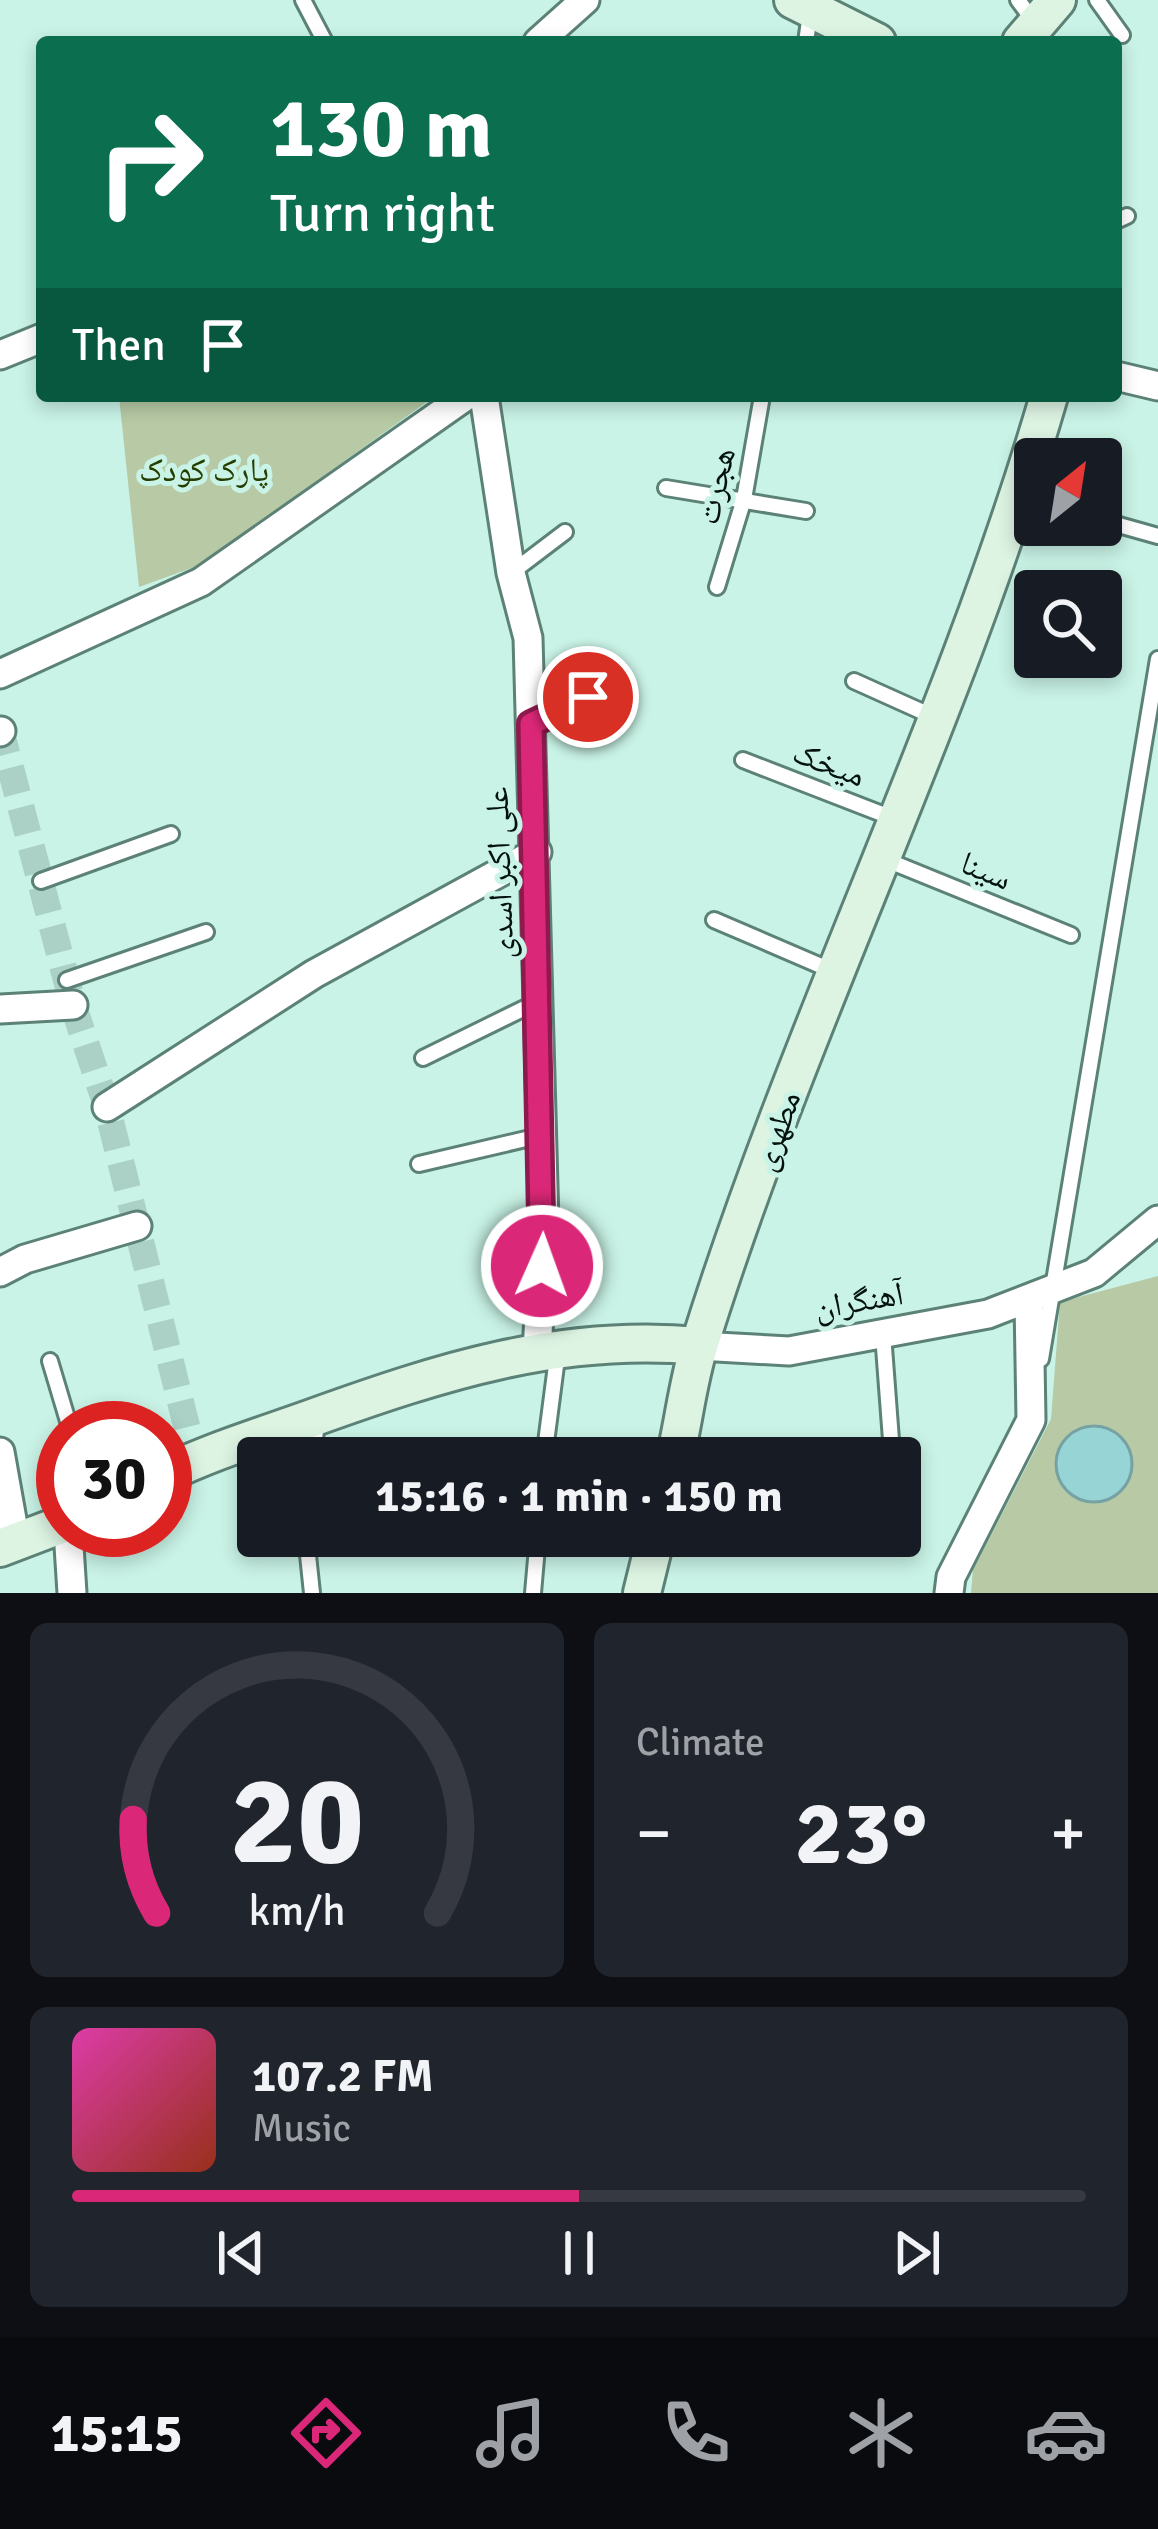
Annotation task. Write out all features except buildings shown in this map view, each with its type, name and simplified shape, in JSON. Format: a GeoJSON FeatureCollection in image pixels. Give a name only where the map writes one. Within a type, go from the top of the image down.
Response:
{"type":"FeatureCollection","features":[{"type":"Feature","properties":{"kind":"main road"},"geometry":{"type":"LineString","coordinates":[[803,17],[859,36]]}},
{"type":"Feature","properties":{"kind":"main road","name":"مطهری"},"geometry":{"type":"LineString","coordinates":[[1040,438],[1047,402]]}},
{"type":"Feature","properties":{"kind":"main road","name":"مطهری"},"geometry":{"type":"LineString","coordinates":[[680,1437],[699,1346],[835,972],[934,717],[1014,530]]}},
{"type":"Feature","properties":{"kind":"main road"},"geometry":{"type":"LineString","coordinates":[[192,1464],[395,1384],[548,1351],[640,1341],[699,1346]]}},
{"type":"Feature","properties":{"kind":"main road"},"geometry":{"type":"LineString","coordinates":[[649,1592],[653,1557]]}},
{"type":"Feature","properties":{"kind":"street"},"geometry":{"type":"LineString","coordinates":[[546,36],[585,0]]}},
{"type":"Feature","properties":{"kind":"street"},"geometry":{"type":"LineString","coordinates":[[0,355],[36,340]]}},
{"type":"Feature","properties":{"kind":"street"},"geometry":{"type":"LineString","coordinates":[[1122,377],[1158,386]]}},
{"type":"Feature","properties":{"kind":"street"},"geometry":{"type":"LineString","coordinates":[[0,674],[201,582],[457,402]]}},
{"type":"Feature","properties":{"kind":"street","name":"علی اکبر اسدی"},"geometry":{"type":"LineString","coordinates":[[485,402],[511,573],[528,638],[548,1351]]}},
{"type":"Feature","properties":{"kind":"street"},"geometry":{"type":"LineString","coordinates":[[107,1107],[314,974],[537,852]]}},
{"type":"Feature","properties":{"kind":"street"},"geometry":{"type":"LineString","coordinates":[[0,1009],[70,993]]}},
{"type":"Feature","properties":{"kind":"street","name":"آهنگران"},"geometry":{"type":"LineString","coordinates":[[699,1346],[789,1351],[1041,1296],[1094,1273],[1158,1220]]}},
{"type":"Feature","properties":{"kind":"street"},"geometry":{"type":"LineString","coordinates":[[0,1272],[137,1226]]}},
{"type":"Feature","properties":{"kind":"street"},"geometry":{"type":"LineString","coordinates":[[949,1593],[950,1577],[1031,1420],[1041,1296]]}},
{"type":"Feature","properties":{"kind":"street"},"geometry":{"type":"LineString","coordinates":[[0,1452],[8,1545]]}},
{"type":"Feature","properties":{"kind":"street"},"geometry":{"type":"LineString","coordinates":[[68,1557],[72,1593]]}},
{"type":"Feature","properties":{"kind":"lane"},"geometry":{"type":"LineString","coordinates":[[304,0],[322,36]]}},
{"type":"Feature","properties":{"kind":"lane"},"geometry":{"type":"LineString","coordinates":[[1096,0],[1122,34]]}},
{"type":"Feature","properties":{"kind":"lane","name":"هجرت"},"geometry":{"type":"LineString","coordinates":[[716,587],[745,499],[761,402]]}},
{"type":"Feature","properties":{"kind":"lane"},"geometry":{"type":"LineString","coordinates":[[666,488],[806,511]]}},
{"type":"Feature","properties":{"kind":"lane"},"geometry":{"type":"LineString","coordinates":[[1122,526],[1158,536]]}},
{"type":"Feature","properties":{"kind":"lane"},"geometry":{"type":"LineString","coordinates":[[511,573],[565,532]]}},
{"type":"Feature","properties":{"kind":"lane"},"geometry":{"type":"LineString","coordinates":[[1041,1296],[1158,659]]}},
{"type":"Feature","properties":{"kind":"lane"},"geometry":{"type":"LineString","coordinates":[[854,681],[934,717]]}},
{"type":"Feature","properties":{"kind":"lane"},"geometry":{"type":"LineString","coordinates":[[531,724],[588,697]]}},
{"type":"Feature","properties":{"kind":"lane","name":"میخک"},"geometry":{"type":"LineString","coordinates":[[743,760],[895,819]]}},
{"type":"Feature","properties":{"kind":"lane"},"geometry":{"type":"LineString","coordinates":[[40,881],[171,833]]}},
{"type":"Feature","properties":{"kind":"lane","name":"سینا"},"geometry":{"type":"LineString","coordinates":[[880,857],[1071,935]]}},
{"type":"Feature","properties":{"kind":"lane"},"geometry":{"type":"LineString","coordinates":[[714,920],[835,972]]}},
{"type":"Feature","properties":{"kind":"lane"},"geometry":{"type":"LineString","coordinates":[[70,993],[206,932]]}},
{"type":"Feature","properties":{"kind":"lane"},"geometry":{"type":"LineString","coordinates":[[423,1058],[540,1000]]}},
{"type":"Feature","properties":{"kind":"lane"},"geometry":{"type":"LineString","coordinates":[[419,1164],[543,1135]]}},
{"type":"Feature","properties":{"kind":"lane"},"geometry":{"type":"LineString","coordinates":[[883,1334],[891,1437]]}},
{"type":"Feature","properties":{"kind":"lane"},"geometry":{"type":"LineString","coordinates":[[545,1437],[548,1351]]}},
{"type":"Feature","properties":{"kind":"lane"},"geometry":{"type":"LineString","coordinates":[[50,1361],[62,1401]]}},
{"type":"Feature","properties":{"kind":"lane"},"geometry":{"type":"LineString","coordinates":[[316,1437],[318,1416]]}},
{"type":"Feature","properties":{"kind":"lane"},"geometry":{"type":"LineString","coordinates":[[308,1557],[312,1593]]}},
{"type":"Feature","properties":{"kind":"lane"},"geometry":{"type":"LineString","coordinates":[[533,1593],[536,1557]]}},
{"type":"Feature","properties":{"kind":"green space","name":"پارک کودک"},"geometry":{"type":"Polygon","coordinates":[[[120,402],[427,402],[200,565],[139,587],[120,402]]]}},
{"type":"Feature","properties":{"kind":"green space"},"geometry":{"type":"Polygon","coordinates":[[[1158,1276],[1158,1593],[971,1593],[973,1570],[1051,1419],[1060,1302],[1158,1276]]]}},
{"type":"Feature","properties":{"kind":"tunnel"},"geometry":{"type":"LineString","coordinates":[[0,728],[73,1005],[107,1107],[195,1460]]}},
{"type":"Feature","properties":{"kind":"route"},"geometry":{"type":"LineString","coordinates":[[542,1266],[531,724],[588,697]]}}]}
